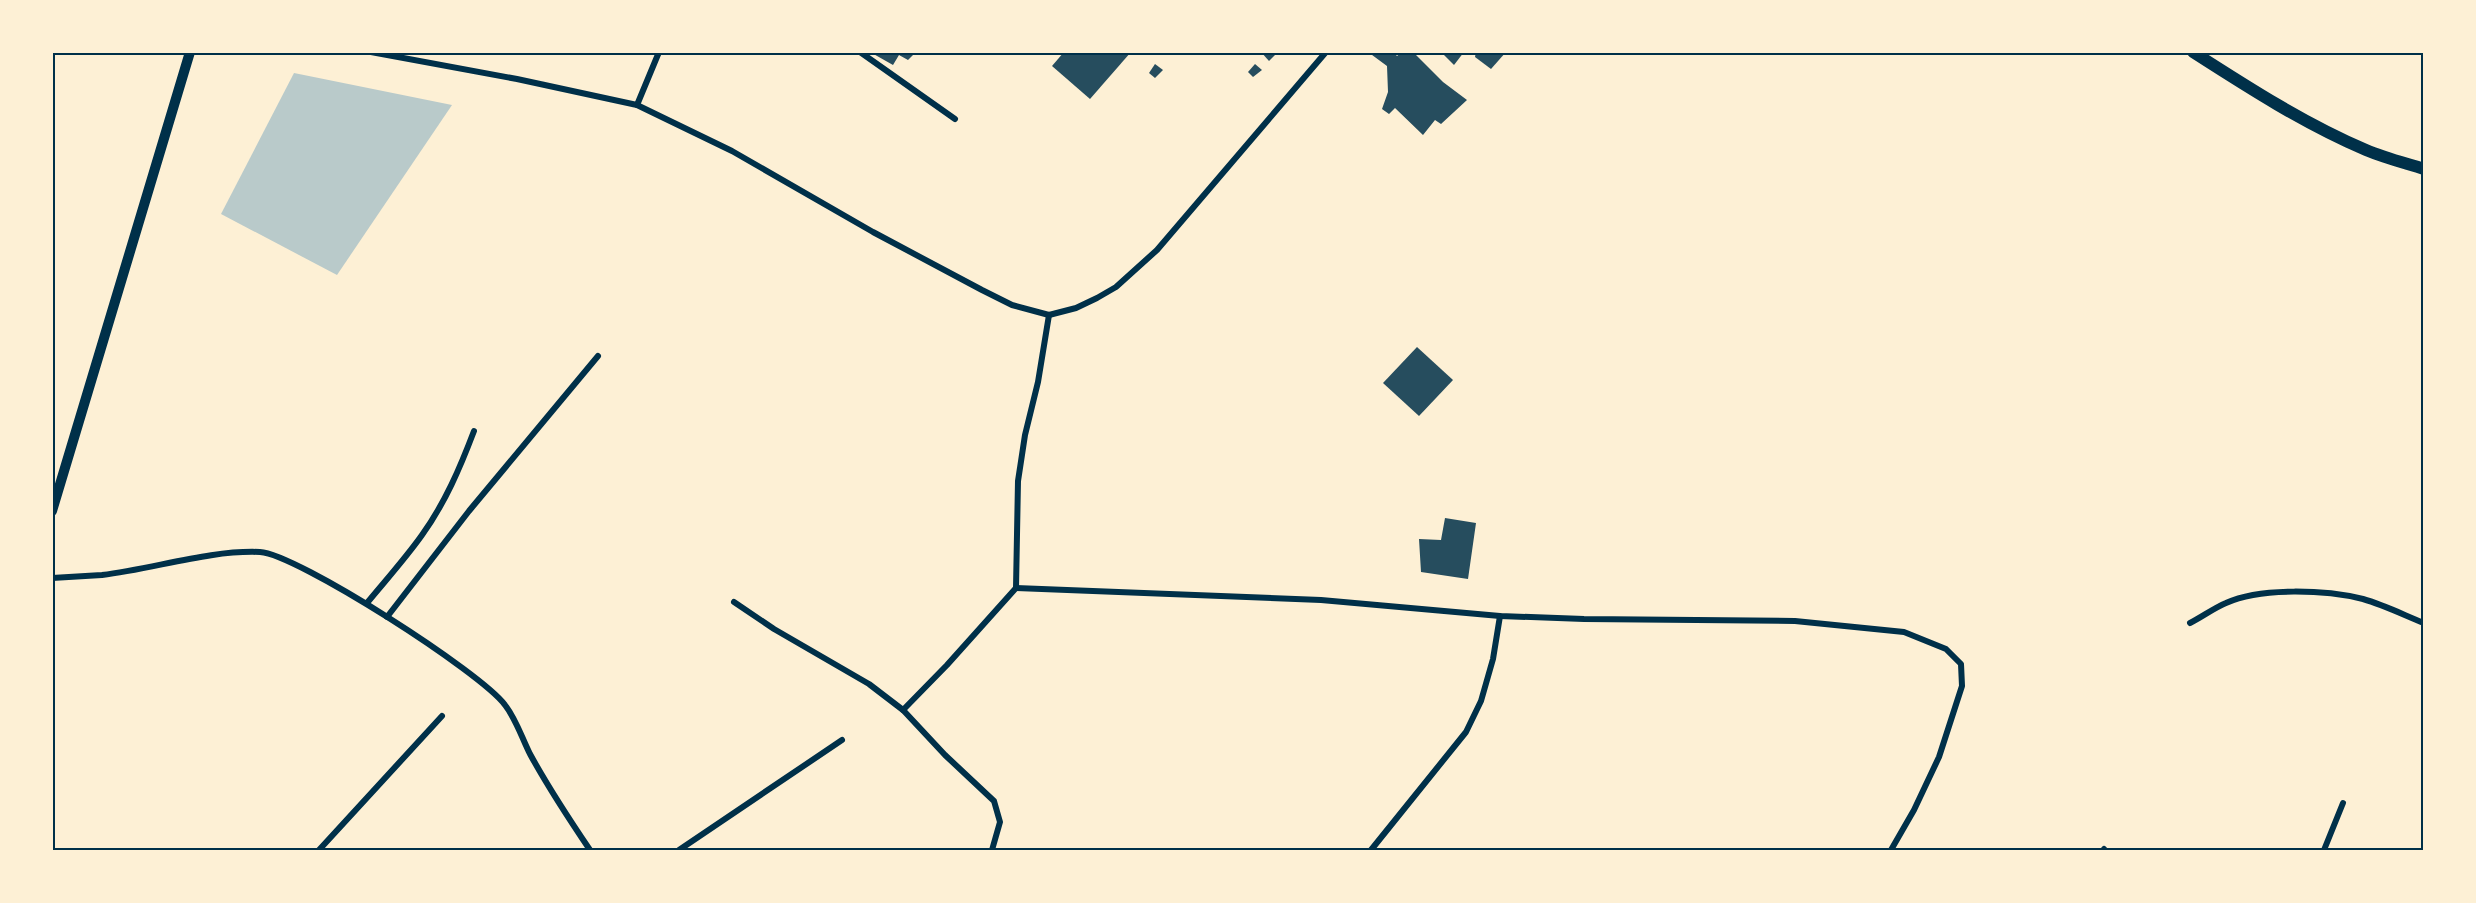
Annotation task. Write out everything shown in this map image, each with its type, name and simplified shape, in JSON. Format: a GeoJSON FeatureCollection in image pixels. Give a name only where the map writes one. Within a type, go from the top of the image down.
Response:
{"type":"FeatureCollection","features":[{"type":"Feature","properties":{"kind":"main road"},"geometry":{"type":"LineString","coordinates":[[2193,52],[2275,105],[2322,130],[2368,151],[2424,170]]}},
{"type":"Feature","properties":{"kind":"street"},"geometry":{"type":"LineString","coordinates":[[52,511],[190,52]]}},
{"type":"Feature","properties":{"kind":"street"},"geometry":{"type":"LineString","coordinates":[[371,52],[517,79],[636,105],[732,151],[982,290],[1012,304],[1049,315],[1076,308],[1098,298],[1116,287],[1157,250],[1326,52]]}},
{"type":"Feature","properties":{"kind":"street"},"geometry":{"type":"LineString","coordinates":[[636,105],[659,52]]}},
{"type":"Feature","properties":{"kind":"street"},"geometry":{"type":"LineString","coordinates":[[860,52],[955,119]]}},
{"type":"Feature","properties":{"kind":"street"},"geometry":{"type":"LineString","coordinates":[[903,710],[1016,588],[1018,481],[1049,315]]}},
{"type":"Feature","properties":{"kind":"street"},"geometry":{"type":"LineString","coordinates":[[387,617],[469,511],[598,356]]}},
{"type":"Feature","properties":{"kind":"street"},"geometry":{"type":"LineString","coordinates":[[367,603],[422,536],[441,506],[458,472],[474,431]]}},
{"type":"Feature","properties":{"kind":"street"},"geometry":{"type":"LineString","coordinates":[[52,578],[103,574],[169,562],[247,552],[264,552],[287,562],[367,603],[472,674],[505,705],[531,756],[590,850]]}},
{"type":"Feature","properties":{"kind":"street"},"geometry":{"type":"LineString","coordinates":[[1016,588],[1321,600],[1500,616],[1795,621],[1904,632],[1946,649],[1961,664],[1962,686],[1939,757],[1914,810],[1891,850]]}},
{"type":"Feature","properties":{"kind":"street"},"geometry":{"type":"LineString","coordinates":[[2190,623],[2226,603],[2247,596],[2265,593],[2307,593],[2363,599],[2424,623]]}},
{"type":"Feature","properties":{"kind":"street"},"geometry":{"type":"LineString","coordinates":[[734,603],[783,635],[869,684],[903,710],[945,755],[994,801],[1000,822],[992,850]]}},
{"type":"Feature","properties":{"kind":"street"},"geometry":{"type":"LineString","coordinates":[[1371,850],[1466,732],[1481,701],[1493,659],[1500,616]]}},
{"type":"Feature","properties":{"kind":"street"},"geometry":{"type":"LineString","coordinates":[[319,850],[442,716]]}},
{"type":"Feature","properties":{"kind":"street"},"geometry":{"type":"LineString","coordinates":[[679,850],[842,740]]}},
{"type":"Feature","properties":{"kind":"street"},"geometry":{"type":"LineString","coordinates":[[2324,850],[2343,803]]}},
{"type":"Feature","properties":{"kind":"shaded area"},"geometry":{"type":"Polygon","coordinates":[[[294,73],[452,105],[337,275],[221,214],[294,73]]]}},
{"type":"Feature","properties":{"kind":"building"},"geometry":{"type":"Polygon","coordinates":[[[870,52],[916,52],[908,60],[899,55],[893,65],[870,52]]]}},
{"type":"Feature","properties":{"kind":"building"},"geometry":{"type":"Polygon","coordinates":[[[1064,52],[1131,52],[1090,99],[1052,66],[1064,52]]]}},
{"type":"Feature","properties":{"kind":"building"},"geometry":{"type":"Polygon","coordinates":[[[1261,52],[1278,52],[1269,61],[1261,52]]]}},
{"type":"Feature","properties":{"kind":"building"},"geometry":{"type":"Polygon","coordinates":[[[1368,52],[1393,52],[1397,56],[1402,52],[1413,52],[1443,82],[1467,100],[1441,124],[1435,120],[1423,135],[1395,108],[1389,114],[1382,109],[1388,92],[1387,66],[1368,52]]]}},
{"type":"Feature","properties":{"kind":"building"},"geometry":{"type":"Polygon","coordinates":[[[1441,52],[1464,52],[1454,65],[1441,52]]]}},
{"type":"Feature","properties":{"kind":"building"},"geometry":{"type":"Polygon","coordinates":[[[1476,52],[1506,52],[1491,69],[1475,57],[1476,52]]]}},
{"type":"Feature","properties":{"kind":"building"},"geometry":{"type":"Polygon","coordinates":[[[1155,64],[1163,70],[1155,78],[1149,73],[1155,64]]]}},
{"type":"Feature","properties":{"kind":"building"},"geometry":{"type":"Polygon","coordinates":[[[1255,64],[1262,70],[1253,77],[1248,72],[1255,64]]]}},
{"type":"Feature","properties":{"kind":"building"},"geometry":{"type":"Polygon","coordinates":[[[1417,347],[1453,380],[1419,416],[1383,383],[1417,347]]]}},
{"type":"Feature","properties":{"kind":"building"},"geometry":{"type":"Polygon","coordinates":[[[1445,518],[1476,523],[1468,579],[1421,572],[1419,539],[1441,540],[1445,518]]]}}]}
